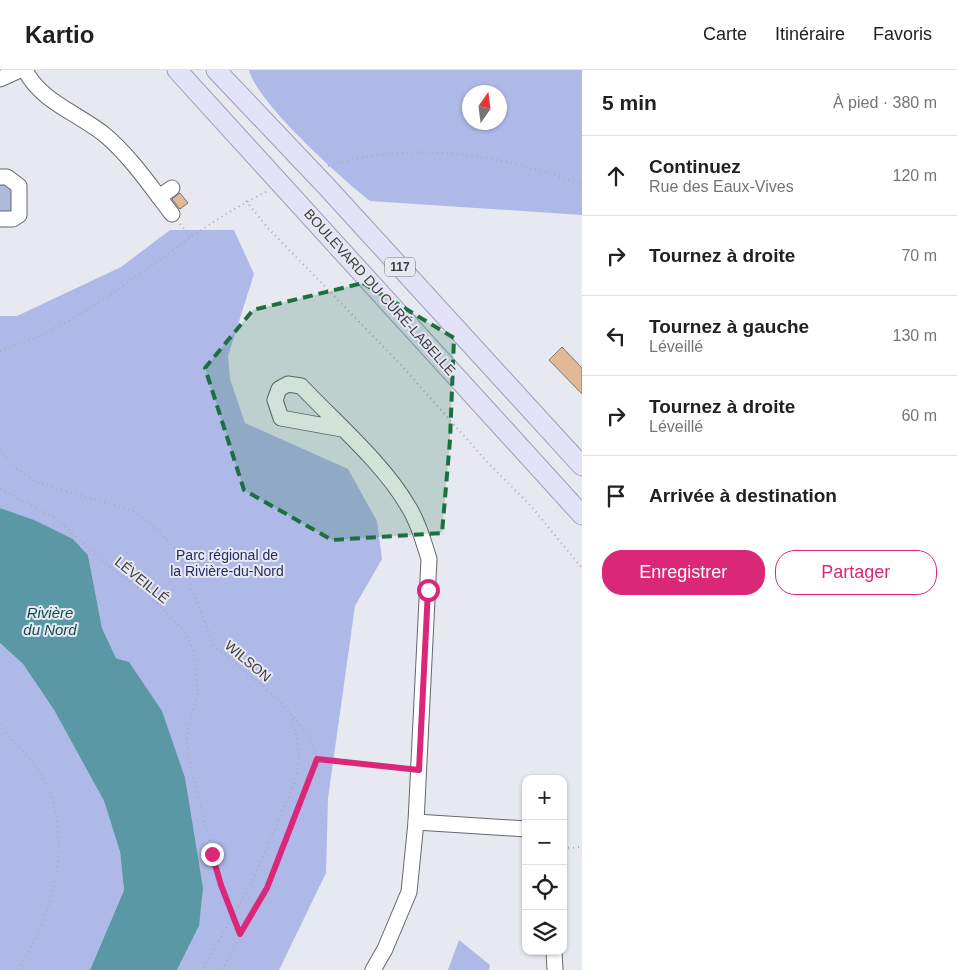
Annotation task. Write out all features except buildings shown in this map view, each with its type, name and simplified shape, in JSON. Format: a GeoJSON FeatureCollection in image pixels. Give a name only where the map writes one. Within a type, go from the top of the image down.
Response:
{"type":"FeatureCollection","features":[{"type":"Feature","properties":{"kind":"main road","name":"BOULEVARD DU CURÉ-LABELLE"},"geometry":{"type":"LineString","coordinates":[[178,70],[582,515]]}},
{"type":"Feature","properties":{"kind":"main road","name":"117"},"geometry":{"type":"LineString","coordinates":[[216,70],[327,187],[582,466]]}},
{"type":"Feature","properties":{"kind":"street"},"geometry":{"type":"LineString","coordinates":[[0,79],[20,70]]}},
{"type":"Feature","properties":{"kind":"street"},"geometry":{"type":"LineString","coordinates":[[25,70],[41,91],[116,144],[174,216]]}},
{"type":"Feature","properties":{"kind":"street"},"geometry":{"type":"LineString","coordinates":[[0,177],[7,177],[19,186],[20,207],[19,215],[13,219],[0,219]]}},
{"type":"Feature","properties":{"kind":"street"},"geometry":{"type":"LineString","coordinates":[[159,197],[172,188]]}},
{"type":"Feature","properties":{"kind":"street"},"geometry":{"type":"LineString","coordinates":[[342,429],[386,475],[408,505],[420,530],[429,559],[416,822],[409,892],[386,949],[373,970]]}},
{"type":"Feature","properties":{"kind":"street"},"geometry":{"type":"LineString","coordinates":[[416,822],[522,829]]}},
{"type":"Feature","properties":{"kind":"street"},"geometry":{"type":"LineString","coordinates":[[554,955],[555,970]]}},
{"type":"Feature","properties":{"kind":"path"},"geometry":{"type":"LineString","coordinates":[[326,167],[375,156],[446,153],[515,162],[582,185]]}},
{"type":"Feature","properties":{"kind":"path"},"geometry":{"type":"LineString","coordinates":[[0,351],[40,336],[74,318],[246,201],[268,191]]}},
{"type":"Feature","properties":{"kind":"path"},"geometry":{"type":"LineString","coordinates":[[246,201],[279,240],[402,366],[488,463],[525,499],[582,568]]}},
{"type":"Feature","properties":{"kind":"path"},"geometry":{"type":"LineString","coordinates":[[174,216],[191,238]]}},
{"type":"Feature","properties":{"kind":"path","name":"WILSON"},"geometry":{"type":"LineString","coordinates":[[0,450],[15,468],[36,482],[133,511],[158,529],[178,552],[214,646],[277,698],[290,714],[299,750],[297,777],[253,880],[202,970]]}},
{"type":"Feature","properties":{"kind":"path","name":"LÉVEILLÉ"},"geometry":{"type":"LineString","coordinates":[[0,489],[57,519],[102,561],[157,602],[185,632],[194,652],[198,692],[186,736],[189,760],[212,854],[232,917],[240,934]]}},
{"type":"Feature","properties":{"kind":"path"},"geometry":{"type":"LineString","coordinates":[[222,970],[240,934],[267,888],[317,759],[312,740],[290,714]]}},
{"type":"Feature","properties":{"kind":"path"},"geometry":{"type":"LineString","coordinates":[[0,724],[42,776],[55,809],[59,865],[51,904],[18,970]]}},
{"type":"Feature","properties":{"kind":"path"},"geometry":{"type":"LineString","coordinates":[[317,759],[419,770]]}},
{"type":"Feature","properties":{"kind":"path"},"geometry":{"type":"LineString","coordinates":[[567,848],[582,847]]}},
{"type":"Feature","properties":{"kind":"highlighted area"},"geometry":{"type":"Polygon","coordinates":[[[363,283],[454,338],[450,440],[442,533],[332,540],[244,490],[205,368],[253,310],[363,283]]]}},
{"type":"Feature","properties":{"kind":"shaded area"},"geometry":{"type":"Polygon","coordinates":[[[0,182],[11,182],[17,210],[0,215],[0,182]]]}},
{"type":"Feature","properties":{"kind":"green space"},"geometry":{"type":"Polygon","coordinates":[[[249,70],[582,70],[582,215],[370,201],[302,140],[267,101],[255,84],[249,70]]]}},
{"type":"Feature","properties":{"kind":"green space","name":"Parc régional de la Rivière-du-Nord"},"geometry":{"type":"Polygon","coordinates":[[[170,230],[234,230],[254,274],[228,356],[230,379],[245,423],[348,469],[377,521],[382,559],[355,606],[328,798],[326,873],[279,970],[177,970],[199,926],[124,660],[116,658],[102,628],[88,555],[73,539],[37,522],[0,508],[0,316],[17,316],[121,267],[170,230]]]}},
{"type":"Feature","properties":{"kind":"green space"},"geometry":{"type":"Polygon","coordinates":[[[0,643],[23,664],[54,710],[104,801],[120,852],[124,890],[90,970],[0,970],[0,643]]]}},
{"type":"Feature","properties":{"kind":"green space"},"geometry":{"type":"Polygon","coordinates":[[[459,940],[490,965],[489,970],[448,970],[459,940]]]}},
{"type":"Feature","properties":{"kind":"water","name":"Rivière du Nord"},"geometry":{"type":"Polygon","coordinates":[[[0,508],[34,520],[73,539],[88,555],[102,628],[116,658],[129,662],[162,711],[185,778],[203,888],[199,926],[177,970],[90,970],[124,890],[120,852],[104,801],[54,710],[23,664],[0,643],[0,508]]]}},
{"type":"Feature","properties":{"kind":"route"},"geometry":{"type":"LineString","coordinates":[[212,854],[232,917],[240,934],[267,888],[317,759],[419,770],[428,590]]}}]}
